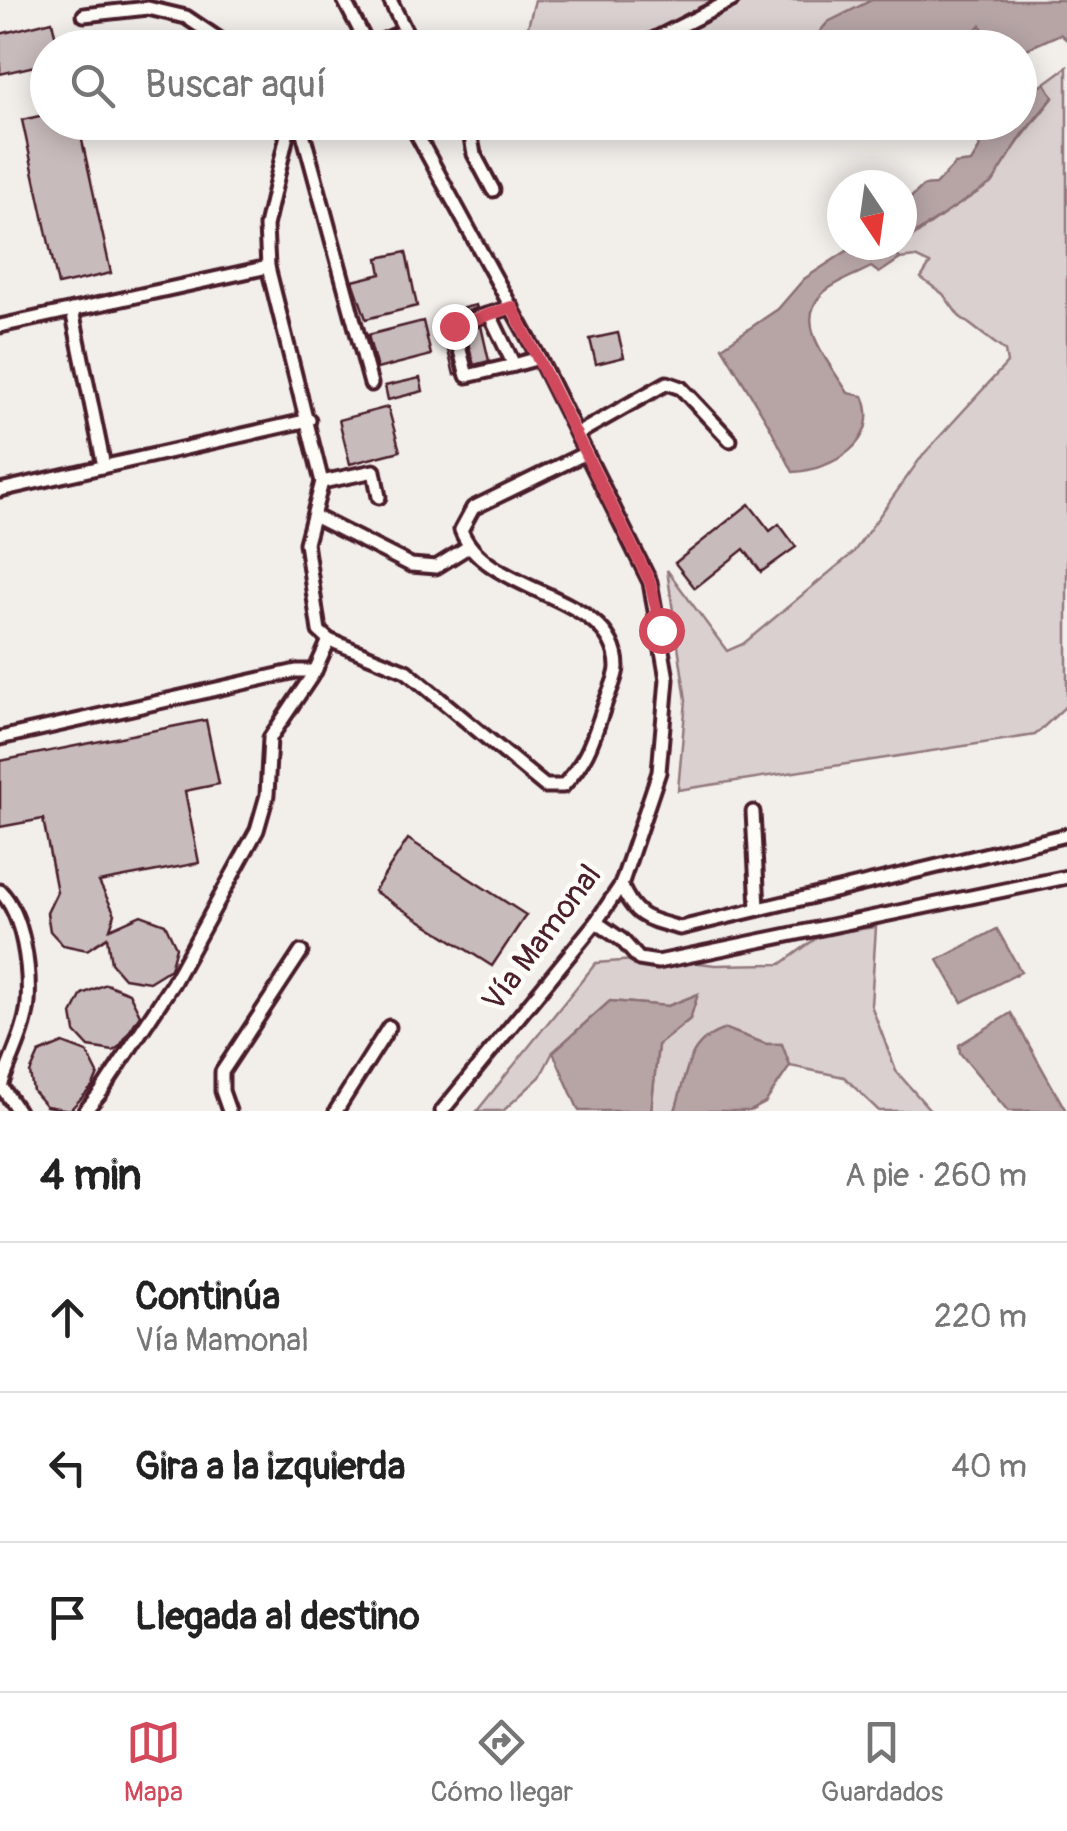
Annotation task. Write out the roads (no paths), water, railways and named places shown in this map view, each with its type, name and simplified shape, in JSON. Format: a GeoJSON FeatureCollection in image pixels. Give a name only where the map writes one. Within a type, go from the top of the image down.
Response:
{"type":"FeatureCollection","features":[{"type":"Feature","properties":{"kind":"street"},"geometry":{"type":"LineString","coordinates":[[344,0],[359,30]]}},
{"type":"Feature","properties":{"kind":"street"},"geometry":{"type":"LineString","coordinates":[[390,0],[405,30]]}},
{"type":"Feature","properties":{"kind":"street"},"geometry":{"type":"LineString","coordinates":[[672,30],[732,0]]}},
{"type":"Feature","properties":{"kind":"street"},"geometry":{"type":"LineString","coordinates":[[84,14],[148,8],[186,17],[205,30]]}},
{"type":"Feature","properties":{"kind":"street"},"geometry":{"type":"LineString","coordinates":[[286,140],[266,226],[268,267],[322,482],[306,543],[318,631],[329,640],[406,671],[545,786],[563,786],[586,762],[617,668],[609,641],[598,622],[495,569],[468,547],[461,530],[473,508],[586,452]]}},
{"type":"Feature","properties":{"kind":"street"},"geometry":{"type":"LineString","coordinates":[[305,140],[371,384]]}},
{"type":"Feature","properties":{"kind":"street","name":"Vía Mamonal"},"geometry":{"type":"LineString","coordinates":[[420,140],[540,358],[650,582],[667,679],[659,772],[622,884],[596,922],[442,1111]]}},
{"type":"Feature","properties":{"kind":"street"},"geometry":{"type":"LineString","coordinates":[[472,140],[474,154],[493,190]]}},
{"type":"Feature","properties":{"kind":"street"},"geometry":{"type":"LineString","coordinates":[[0,326],[268,267]]}},
{"type":"Feature","properties":{"kind":"street"},"geometry":{"type":"LineString","coordinates":[[512,307],[454,326],[465,373],[474,376],[540,358]]}},
{"type":"Feature","properties":{"kind":"street"},"geometry":{"type":"LineString","coordinates":[[72,310],[104,466]]}},
{"type":"Feature","properties":{"kind":"street"},"geometry":{"type":"LineString","coordinates":[[490,314],[514,365]]}},
{"type":"Feature","properties":{"kind":"street"},"geometry":{"type":"LineString","coordinates":[[577,434],[667,383],[681,388],[730,440]]}},
{"type":"Feature","properties":{"kind":"street"},"geometry":{"type":"LineString","coordinates":[[0,490],[308,420]]}},
{"type":"Feature","properties":{"kind":"street"},"geometry":{"type":"LineString","coordinates":[[322,482],[374,471],[379,497]]}},
{"type":"Feature","properties":{"kind":"street"},"geometry":{"type":"LineString","coordinates":[[314,516],[411,564],[436,566],[468,547]]}},
{"type":"Feature","properties":{"kind":"street"},"geometry":{"type":"LineString","coordinates":[[85,1111],[102,1092],[173,982],[257,830],[267,796],[270,738],[315,671],[329,640]]}},
{"type":"Feature","properties":{"kind":"street"},"geometry":{"type":"LineString","coordinates":[[0,738],[296,671],[315,671]]}},
{"type":"Feature","properties":{"kind":"street"},"geometry":{"type":"LineString","coordinates":[[753,812],[758,908]]}},
{"type":"Feature","properties":{"kind":"street"},"geometry":{"type":"LineString","coordinates":[[622,884],[629,903],[645,918],[680,928],[1067,835]]}},
{"type":"Feature","properties":{"kind":"street"},"geometry":{"type":"LineString","coordinates":[[596,922],[622,940],[639,960],[658,962],[1067,877]]}},
{"type":"Feature","properties":{"kind":"street"},"geometry":{"type":"LineString","coordinates":[[0,891],[12,902],[22,932],[28,1005],[1,1085],[18,1111]]}},
{"type":"Feature","properties":{"kind":"street"},"geometry":{"type":"LineString","coordinates":[[229,1111],[222,1091],[222,1072],[301,952]]}},
{"type":"Feature","properties":{"kind":"street"},"geometry":{"type":"LineString","coordinates":[[336,1111],[389,1027]]}}]}
